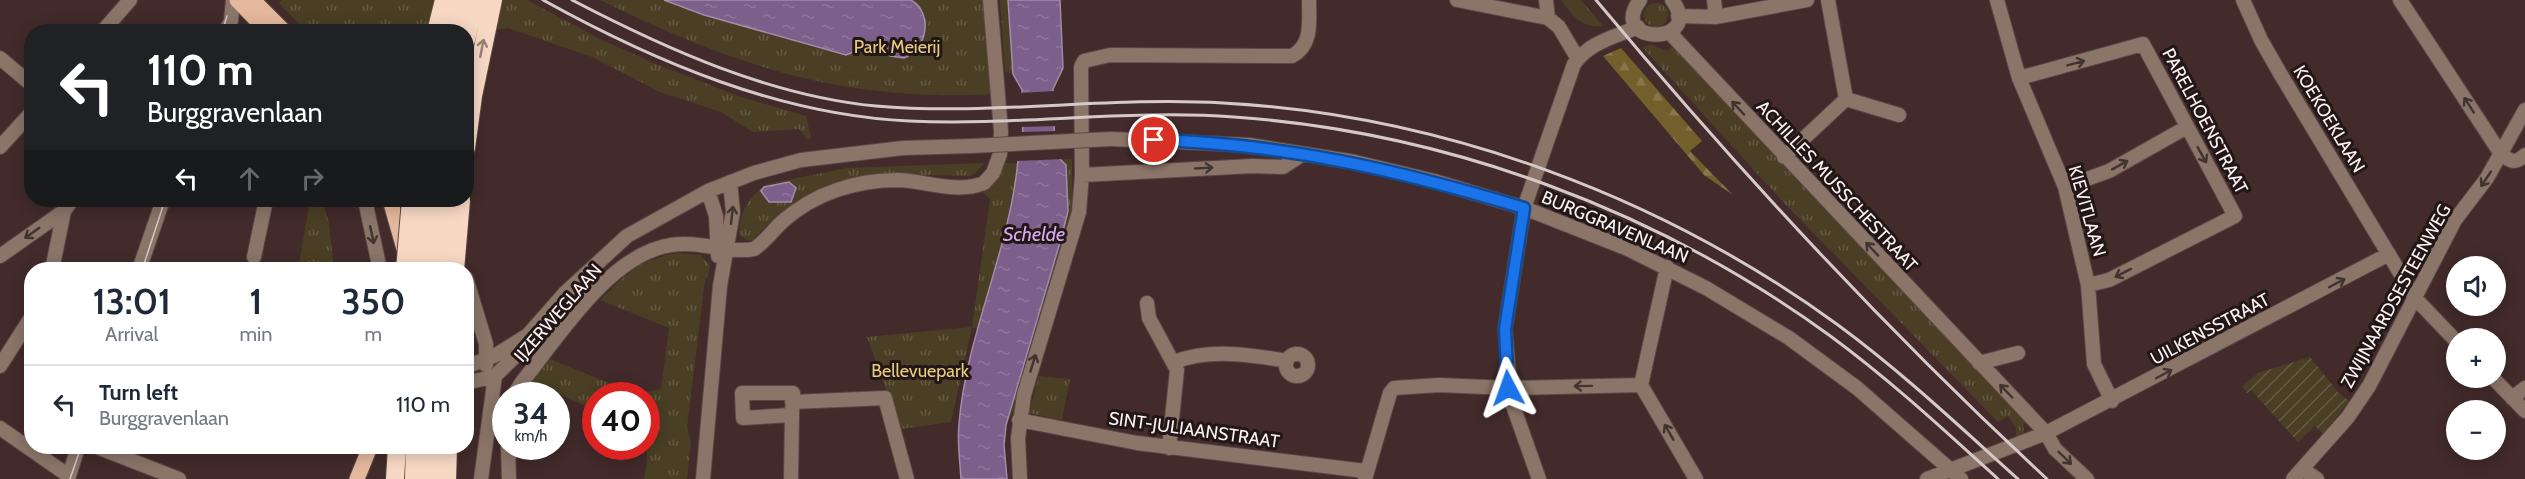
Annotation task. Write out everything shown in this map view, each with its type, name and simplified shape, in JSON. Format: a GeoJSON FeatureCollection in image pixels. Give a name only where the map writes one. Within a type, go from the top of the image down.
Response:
{"type":"FeatureCollection","features":[{"type":"Feature","properties":{"kind":"highway"},"geometry":{"type":"LineString","coordinates":[[438,24],[444,0]]}},
{"type":"Feature","properties":{"kind":"highway"},"geometry":{"type":"LineString","coordinates":[[455,24],[460,0]]}},
{"type":"Feature","properties":{"kind":"highway"},"geometry":{"type":"LineString","coordinates":[[470,24],[476,0]]}},
{"type":"Feature","properties":{"kind":"highway"},"geometry":{"type":"LineString","coordinates":[[474,94],[493,0]]}},
{"type":"Feature","properties":{"kind":"highway"},"geometry":{"type":"LineString","coordinates":[[406,262],[410,207]]}},
{"type":"Feature","properties":{"kind":"highway"},"geometry":{"type":"LineString","coordinates":[[423,262],[427,207]]}},
{"type":"Feature","properties":{"kind":"highway"},"geometry":{"type":"LineString","coordinates":[[440,262],[444,207]]}},
{"type":"Feature","properties":{"kind":"highway"},"geometry":{"type":"LineString","coordinates":[[456,262],[460,207]]}},
{"type":"Feature","properties":{"kind":"highway"},"geometry":{"type":"LineString","coordinates":[[395,479],[396,454]]}},
{"type":"Feature","properties":{"kind":"highway"},"geometry":{"type":"LineString","coordinates":[[414,479],[415,454]]}},
{"type":"Feature","properties":{"kind":"highway"},"geometry":{"type":"LineString","coordinates":[[430,479],[431,454]]}},
{"type":"Feature","properties":{"kind":"highway"},"geometry":{"type":"LineString","coordinates":[[447,479],[448,454]]}},
{"type":"Feature","properties":{"kind":"main road"},"geometry":{"type":"LineString","coordinates":[[235,0],[260,24]]}},
{"type":"Feature","properties":{"kind":"main road"},"geometry":{"type":"LineString","coordinates":[[253,0],[277,24]]}},
{"type":"Feature","properties":{"kind":"main road"},"geometry":{"type":"LineString","coordinates":[[392,207],[403,241],[405,262]]}},
{"type":"Feature","properties":{"kind":"main road"},"geometry":{"type":"LineString","coordinates":[[412,207],[422,262]]}},
{"type":"Feature","properties":{"kind":"main road"},"geometry":{"type":"LineString","coordinates":[[348,479],[358,454]]}},
{"type":"Feature","properties":{"kind":"main road"},"geometry":{"type":"LineString","coordinates":[[357,479],[367,454]]}},
{"type":"Feature","properties":{"kind":"main road"},"geometry":{"type":"LineString","coordinates":[[408,454],[408,479]]}},
{"type":"Feature","properties":{"kind":"main road"},"geometry":{"type":"LineString","coordinates":[[420,479],[421,454]]}},
{"type":"Feature","properties":{"kind":"street"},"geometry":{"type":"LineString","coordinates":[[109,24],[130,0]]}},
{"type":"Feature","properties":{"kind":"street"},"geometry":{"type":"LineString","coordinates":[[227,0],[227,24]]}},
{"type":"Feature","properties":{"kind":"street"},"geometry":{"type":"LineString","coordinates":[[227,24],[235,0]]}},
{"type":"Feature","properties":{"kind":"street","name":"IJZERWEGLAAN"},"geometry":{"type":"LineString","coordinates":[[524,382],[578,313],[626,264],[649,251],[674,244],[754,249],[795,211],[842,187],[874,181],[899,180],[949,187],[984,183],[998,161],[1000,130],[990,0]]}},
{"type":"Feature","properties":{"kind":"street"},"geometry":{"type":"LineString","coordinates":[[1020,479],[1019,420],[1024,395],[1080,212],[1081,68],[1084,61],[1110,55],[1292,56],[1305,44],[1308,35],[1310,0]]}},
{"type":"Feature","properties":{"kind":"street"},"geometry":{"type":"LineString","coordinates":[[1457,0],[1548,18],[1559,27],[1578,59]]}},
{"type":"Feature","properties":{"kind":"street"},"geometry":{"type":"LineString","coordinates":[[1546,0],[1548,18]]}},
{"type":"Feature","properties":{"kind":"street"},"geometry":{"type":"LineString","coordinates":[[1639,0],[1634,13],[1638,27],[1653,36],[1669,32],[1678,16],[1672,0]]}},
{"type":"Feature","properties":{"kind":"street"},"geometry":{"type":"LineString","coordinates":[[1714,0],[1716,17]]}},
{"type":"Feature","properties":{"kind":"street"},"geometry":{"type":"LineString","coordinates":[[1678,16],[1716,17],[1807,0]]}},
{"type":"Feature","properties":{"kind":"street"},"geometry":{"type":"LineString","coordinates":[[1827,0],[1846,99]]}},
{"type":"Feature","properties":{"kind":"street","name":"KIEVITLAAN"},"geometry":{"type":"LineString","coordinates":[[1997,0],[2019,78],[2066,187],[2088,285],[2094,364],[2112,401]]}},
{"type":"Feature","properties":{"kind":"street","name":"KOEKOEKLAAN"},"geometry":{"type":"LineString","coordinates":[[2243,0],[2261,40],[2415,297],[2446,330]]}},
{"type":"Feature","properties":{"kind":"street"},"geometry":{"type":"LineString","coordinates":[[2400,0],[2501,154],[2513,162],[2518,162],[2525,155]]}},
{"type":"Feature","properties":{"kind":"street"},"geometry":{"type":"LineString","coordinates":[[1539,479],[1517,423],[1508,388],[1505,329],[1524,208],[1569,75],[1578,59],[1600,41],[1638,27]]}},
{"type":"Feature","properties":{"kind":"street","name":"ACHILLES MUSSCHESTRAAT"},"geometry":{"type":"LineString","coordinates":[[1669,32],[1784,157],[2046,433],[2055,449],[2087,479]]}},
{"type":"Feature","properties":{"kind":"street","name":"PARELHOENSTRAAT"},"geometry":{"type":"LineString","coordinates":[[2019,78],[2143,44],[2235,216],[2109,280],[2088,285]]}},
{"type":"Feature","properties":{"kind":"street"},"geometry":{"type":"LineString","coordinates":[[0,58],[24,78]]}},
{"type":"Feature","properties":{"kind":"street"},"geometry":{"type":"LineString","coordinates":[[1846,99],[1899,116]]}},
{"type":"Feature","properties":{"kind":"street"},"geometry":{"type":"LineString","coordinates":[[1784,157],[1846,99]]}},
{"type":"Feature","properties":{"kind":"street","name":"ZWIJNAARDSESTEENWEG"},"geometry":{"type":"LineString","coordinates":[[2298,474],[2361,399],[2455,220],[2483,184],[2525,110]]}},
{"type":"Feature","properties":{"kind":"street"},"geometry":{"type":"LineString","coordinates":[[0,147],[24,121]]}},
{"type":"Feature","properties":{"kind":"street"},"geometry":{"type":"LineString","coordinates":[[2066,187],[2109,171],[2187,127]]}},
{"type":"Feature","properties":{"kind":"street","name":"BURGGRAVENLAAN"},"geometry":{"type":"LineString","coordinates":[[552,310],[565,293],[627,236],[708,191],[786,163],[894,148],[1111,140],[1208,142],[1303,154],[1395,171],[1524,208],[1667,267],[1744,309],[1816,356],[1857,388],[1956,474]]}},
{"type":"Feature","properties":{"kind":"street"},"geometry":{"type":"LineString","coordinates":[[1082,175],[1244,166],[1283,167],[1303,154]]}},
{"type":"Feature","properties":{"kind":"street"},"geometry":{"type":"LineString","coordinates":[[703,479],[723,248],[734,200],[729,182]]}},
{"type":"Feature","properties":{"kind":"street"},"geometry":{"type":"LineString","coordinates":[[708,191],[723,248]]}},
{"type":"Feature","properties":{"kind":"street"},"geometry":{"type":"LineString","coordinates":[[0,256],[65,207]]}},
{"type":"Feature","properties":{"kind":"street"},"geometry":{"type":"LineString","coordinates":[[54,262],[68,207]]}},
{"type":"Feature","properties":{"kind":"street"},"geometry":{"type":"LineString","coordinates":[[142,262],[160,207]]}},
{"type":"Feature","properties":{"kind":"street"},"geometry":{"type":"LineString","coordinates":[[254,257],[265,207]]}},
{"type":"Feature","properties":{"kind":"street"},"geometry":{"type":"LineString","coordinates":[[366,207],[378,262]]}},
{"type":"Feature","properties":{"kind":"street"},"geometry":{"type":"LineString","coordinates":[[431,207],[459,262]]}},
{"type":"Feature","properties":{"kind":"street","name":"UILKENSSTRAAT"},"geometry":{"type":"LineString","coordinates":[[1928,479],[1956,474],[2112,401],[2389,254]]}},
{"type":"Feature","properties":{"kind":"street"},"geometry":{"type":"LineString","coordinates":[[1667,267],[1641,385],[1696,479]]}},
{"type":"Feature","properties":{"kind":"street"},"geometry":{"type":"LineString","coordinates":[[1147,303],[1149,318],[1175,362],[1177,370],[1169,448]]}},
{"type":"Feature","properties":{"kind":"street"},"geometry":{"type":"LineString","coordinates":[[474,304],[486,344],[486,359],[474,379]]}},
{"type":"Feature","properties":{"kind":"street"},"geometry":{"type":"LineString","coordinates":[[474,364],[506,350],[528,335],[552,310]]}},
{"type":"Feature","properties":{"kind":"street"},"geometry":{"type":"LineString","coordinates":[[474,381],[495,376],[534,339],[552,310]]}},
{"type":"Feature","properties":{"kind":"street"},"geometry":{"type":"LineString","coordinates":[[0,366],[24,328]]}},
{"type":"Feature","properties":{"kind":"street"},"geometry":{"type":"LineString","coordinates":[[1979,363],[2018,353]]}},
{"type":"Feature","properties":{"kind":"street"},"geometry":{"type":"LineString","coordinates":[[1175,362],[1194,356],[1254,355],[1287,361]]}},
{"type":"Feature","properties":{"kind":"street"},"geometry":{"type":"LineString","coordinates":[[481,479],[495,376]]}},
{"type":"Feature","properties":{"kind":"street"},"geometry":{"type":"LineString","coordinates":[[1365,475],[1390,393],[1394,388],[1440,385],[1508,388],[1641,385]]}},
{"type":"Feature","properties":{"kind":"street"},"geometry":{"type":"LineString","coordinates":[[2512,398],[2525,387]]}},
{"type":"Feature","properties":{"kind":"street"},"geometry":{"type":"LineString","coordinates":[[2502,388],[2525,411]]}},
{"type":"Feature","properties":{"kind":"street"},"geometry":{"type":"LineString","coordinates":[[791,479],[792,409],[885,398],[907,479]]}},
{"type":"Feature","properties":{"kind":"street","name":"SINT-JULIAANSTRAAT"},"geometry":{"type":"LineString","coordinates":[[1019,420],[1169,448],[1365,475]]}},
{"type":"Feature","properties":{"kind":"street"},"geometry":{"type":"LineString","coordinates":[[0,428],[24,445]]}},
{"type":"Feature","properties":{"kind":"street"},"geometry":{"type":"LineString","coordinates":[[36,454],[68,477],[76,454]]}},
{"type":"Feature","properties":{"kind":"street"},"geometry":{"type":"LineString","coordinates":[[115,454],[179,479]]}},
{"type":"Feature","properties":{"kind":"street"},"geometry":{"type":"LineString","coordinates":[[508,460],[509,479]]}},
{"type":"Feature","properties":{"kind":"street"},"geometry":{"type":"LineString","coordinates":[[2298,474],[2317,479]]}},
{"type":"Feature","properties":{"kind":"green space"},"geometry":{"type":"Polygon","coordinates":[[[283,0],[434,0],[430,24],[299,24],[279,3],[283,0]]]}},
{"type":"Feature","properties":{"kind":"green space"},"geometry":{"type":"Polygon","coordinates":[[[502,0],[527,0],[600,39],[656,64],[738,96],[806,116],[811,138],[807,139],[799,129],[753,132],[721,112],[660,92],[592,57],[508,28],[494,30],[502,0]]]}},
{"type":"Feature","properties":{"kind":"green space","name":"Park Meierij"},"geometry":{"type":"Polygon","coordinates":[[[600,0],[986,0],[995,94],[940,95],[888,92],[791,75],[697,44],[600,0]]]}},
{"type":"Feature","properties":{"kind":"green space"},"geometry":{"type":"Polygon","coordinates":[[[1000,0],[1008,0],[1013,74],[1005,71],[1000,0]]]}},
{"type":"Feature","properties":{"kind":"green space"},"geometry":{"type":"Polygon","coordinates":[[[1561,0],[1581,0],[1603,26],[1589,25],[1578,20],[1561,0]]]}},
{"type":"Feature","properties":{"kind":"green space"},"geometry":{"type":"Polygon","coordinates":[[[1656,3],[1665,6],[1668,15],[1665,24],[1656,27],[1647,24],[1644,15],[1647,6],[1656,3]]]}},
{"type":"Feature","properties":{"kind":"green space"},"geometry":{"type":"Polygon","coordinates":[[[1652,45],[1667,51],[1675,45],[2029,419],[2023,425],[2024,432],[2016,437],[2016,428],[2008,416],[1998,422],[1784,203],[1642,47],[1652,45]]]}},
{"type":"Feature","properties":{"kind":"green space"},"geometry":{"type":"Polygon","coordinates":[[[1621,48],[1702,141],[1690,151],[1733,195],[1704,175],[1603,56],[1621,48]]]}},
{"type":"Feature","properties":{"kind":"green space"},"geometry":{"type":"Polygon","coordinates":[[[1060,159],[1072,159],[1072,212],[1014,410],[1006,425],[1068,211],[1066,165],[1060,159]]]}},
{"type":"Feature","properties":{"kind":"green space"},"geometry":{"type":"Polygon","coordinates":[[[984,163],[976,173],[970,176],[878,176],[826,187],[802,198],[778,216],[753,240],[749,241],[740,236],[741,221],[746,206],[767,184],[847,168],[984,163]]]}},
{"type":"Feature","properties":{"kind":"green space"},"geometry":{"type":"Polygon","coordinates":[[[1004,163],[1018,163],[1010,217],[979,330],[972,327],[990,199],[983,192],[996,178],[1004,163]]]}},
{"type":"Feature","properties":{"kind":"green space"},"geometry":{"type":"Polygon","coordinates":[[[309,207],[324,207],[329,223],[333,262],[299,262],[309,207]]]}},
{"type":"Feature","properties":{"kind":"green space"},"geometry":{"type":"Polygon","coordinates":[[[677,253],[701,255],[710,266],[708,277],[705,280],[687,428],[691,441],[687,479],[644,479],[647,460],[660,460],[660,389],[669,328],[600,300],[634,269],[663,256],[677,253]]]}},
{"type":"Feature","properties":{"kind":"green space","name":"Bellevuepark"},"geometry":{"type":"Polygon","coordinates":[[[972,327],[951,422],[900,429],[867,337],[972,327]]]}},
{"type":"Feature","properties":{"kind":"green space"},"geometry":{"type":"Polygon","coordinates":[[[2310,357],[2338,392],[2349,401],[2323,434],[2315,426],[2298,442],[2251,390],[2247,393],[2242,386],[2258,373],[2310,357]]]}},
{"type":"Feature","properties":{"kind":"green space"},"geometry":{"type":"Polygon","coordinates":[[[550,359],[607,382],[582,382],[582,404],[570,399],[570,382],[532,382],[550,359]]]}},
{"type":"Feature","properties":{"kind":"green space"},"geometry":{"type":"Polygon","coordinates":[[[1039,376],[1070,379],[1062,420],[1029,413],[1039,376]]]}},
{"type":"Feature","properties":{"kind":"water"},"geometry":{"type":"Polygon","coordinates":[[[664,0],[911,0],[923,13],[925,31],[918,47],[904,58],[890,56],[888,52],[863,48],[846,55],[704,15],[664,0]]]}},
{"type":"Feature","properties":{"kind":"water","name":"Schelde"},"geometry":{"type":"Polygon","coordinates":[[[1008,0],[1060,0],[1063,68],[1053,89],[1055,154],[1066,165],[1068,211],[1006,425],[1004,445],[1007,479],[961,479],[958,431],[963,391],[1006,227],[1018,160],[1023,153],[1022,90],[1013,74],[1008,0]]]}},
{"type":"Feature","properties":{"kind":"water"},"geometry":{"type":"Polygon","coordinates":[[[789,182],[796,188],[791,202],[769,202],[761,191],[764,187],[789,182]]]}},
{"type":"Feature","properties":{"kind":"pier"},"geometry":{"type":"Polygon","coordinates":[[[1056,91],[1057,126],[1020,127],[1019,93],[1056,91]]]}},
{"type":"Feature","properties":{"kind":"pier"},"geometry":{"type":"Polygon","coordinates":[[[1057,131],[1058,153],[1064,159],[1015,161],[1020,152],[1020,132],[1057,131]]]}},
{"type":"Feature","properties":{"kind":"tram line"},"geometry":{"type":"LineString","coordinates":[[224,24],[227,16]]}},
{"type":"Feature","properties":{"kind":"tram line"},"geometry":{"type":"LineString","coordinates":[[145,262],[163,207]]}},
{"type":"Feature","properties":{"kind":"tram line"},"geometry":{"type":"LineString","coordinates":[[70,479],[79,454]]}},
{"type":"Feature","properties":{"kind":"railway"},"geometry":{"type":"LineString","coordinates":[[543,0],[629,44],[720,82],[813,108],[861,117],[950,122],[1152,115],[1234,117],[1314,126],[1393,140],[1471,160],[1547,185],[1621,215],[1693,250],[1763,290],[1829,335],[1873,369],[1998,479]]}},
{"type":"Feature","properties":{"kind":"railway"},"geometry":{"type":"LineString","coordinates":[[572,0],[644,36],[720,68],[758,81],[836,101],[876,106],[962,109],[1136,102],[1223,103],[1305,111],[1387,125],[1467,145],[1546,170],[1623,201],[1698,238],[1770,279],[1838,325],[1885,361],[2018,479]]}},
{"type":"Feature","properties":{"kind":"railway"},"geometry":{"type":"LineString","coordinates":[[1596,0],[1703,125],[1814,247],[1987,423],[2047,479]]}},
{"type":"Feature","properties":{"kind":"route"},"geometry":{"type":"LineString","coordinates":[[1154,140],[1249,145],[1355,162],[1434,181],[1524,208],[1505,329],[1508,388]]}}]}
